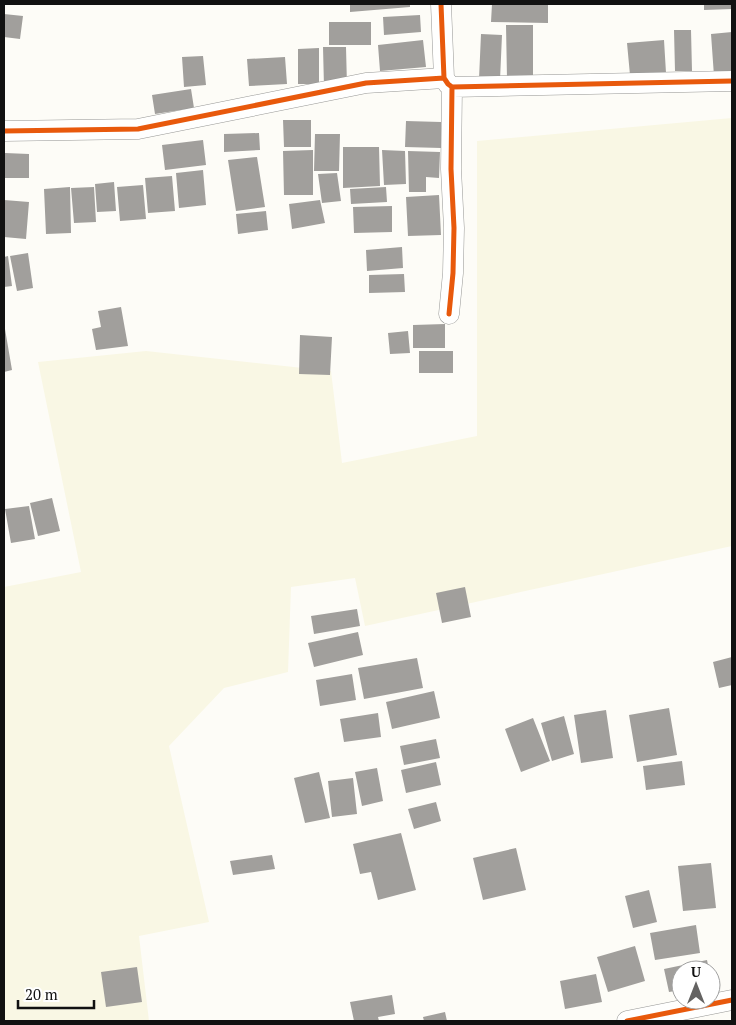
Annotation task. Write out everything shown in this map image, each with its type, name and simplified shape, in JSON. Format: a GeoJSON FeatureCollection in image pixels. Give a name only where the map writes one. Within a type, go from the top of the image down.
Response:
{"type":"FeatureCollection","features":[{"type":"Feature","properties":{"kind":"street"},"geometry":{"type":"LineString","coordinates":[[441,4],[448,82],[454,228],[453,273],[449,314]]}},
{"type":"Feature","properties":{"kind":"street"},"geometry":{"type":"LineString","coordinates":[[4,131],[138,129],[366,83],[732,81]]}},
{"type":"Feature","properties":{"kind":"street"},"geometry":{"type":"LineString","coordinates":[[627,1021],[732,1000]]}},
{"type":"Feature","properties":{"kind":"shaded area"},"geometry":{"type":"Polygon","coordinates":[[[732,118],[732,546],[365,626],[355,578],[291,587],[288,672],[224,688],[169,746],[209,922],[139,936],[149,1021],[4,1021],[4,587],[81,572],[38,362],[146,351],[331,371],[342,463],[477,436],[477,141],[732,118]]]}},
{"type":"Feature","properties":{"kind":"building"},"geometry":{"type":"Polygon","coordinates":[[[350,4],[410,4],[410,7],[350,12],[350,4]]]}},
{"type":"Feature","properties":{"kind":"building"},"geometry":{"type":"Polygon","coordinates":[[[492,4],[548,4],[548,23],[491,22],[492,4]]]}},
{"type":"Feature","properties":{"kind":"building"},"geometry":{"type":"Polygon","coordinates":[[[704,4],[732,4],[732,9],[704,10],[704,4]]]}},
{"type":"Feature","properties":{"kind":"building"},"geometry":{"type":"Polygon","coordinates":[[[4,14],[23,16],[20,39],[4,37],[4,14]]]}},
{"type":"Feature","properties":{"kind":"building"},"geometry":{"type":"Polygon","coordinates":[[[420,15],[421,32],[384,35],[383,17],[420,15]]]}},
{"type":"Feature","properties":{"kind":"building"},"geometry":{"type":"Polygon","coordinates":[[[329,22],[371,22],[371,45],[329,45],[329,22]]]}},
{"type":"Feature","properties":{"kind":"building"},"geometry":{"type":"Polygon","coordinates":[[[506,25],[533,25],[533,78],[507,79],[506,25]]]}},
{"type":"Feature","properties":{"kind":"building"},"geometry":{"type":"Polygon","coordinates":[[[674,30],[691,30],[692,71],[675,71],[674,30]]]}},
{"type":"Feature","properties":{"kind":"building"},"geometry":{"type":"Polygon","coordinates":[[[732,32],[732,75],[714,76],[711,34],[732,32]]]}},
{"type":"Feature","properties":{"kind":"building"},"geometry":{"type":"Polygon","coordinates":[[[481,34],[502,35],[500,80],[479,79],[481,34]]]}},
{"type":"Feature","properties":{"kind":"building"},"geometry":{"type":"Polygon","coordinates":[[[423,40],[426,67],[380,71],[378,45],[423,40]]]}},
{"type":"Feature","properties":{"kind":"building"},"geometry":{"type":"Polygon","coordinates":[[[664,40],[666,73],[630,75],[627,43],[664,40]]]}},
{"type":"Feature","properties":{"kind":"building"},"geometry":{"type":"Polygon","coordinates":[[[323,47],[346,47],[347,86],[324,87],[323,47]]]}},
{"type":"Feature","properties":{"kind":"building"},"geometry":{"type":"Polygon","coordinates":[[[319,48],[319,84],[298,84],[298,49],[319,48]]]}},
{"type":"Feature","properties":{"kind":"building"},"geometry":{"type":"Polygon","coordinates":[[[203,56],[206,85],[184,87],[182,57],[203,56]]]}},
{"type":"Feature","properties":{"kind":"building"},"geometry":{"type":"Polygon","coordinates":[[[285,57],[287,84],[249,86],[247,59],[285,57]]]}},
{"type":"Feature","properties":{"kind":"building"},"geometry":{"type":"Polygon","coordinates":[[[191,89],[194,108],[155,114],[152,95],[191,89]]]}},
{"type":"Feature","properties":{"kind":"building"},"geometry":{"type":"Polygon","coordinates":[[[283,120],[311,120],[311,147],[284,147],[283,120]]]}},
{"type":"Feature","properties":{"kind":"building"},"geometry":{"type":"Polygon","coordinates":[[[406,121],[441,122],[441,148],[405,147],[406,121]]]}},
{"type":"Feature","properties":{"kind":"building"},"geometry":{"type":"Polygon","coordinates":[[[259,133],[260,150],[224,152],[224,134],[259,133]]]}},
{"type":"Feature","properties":{"kind":"building"},"geometry":{"type":"Polygon","coordinates":[[[315,134],[340,134],[339,171],[314,171],[315,134]]]}},
{"type":"Feature","properties":{"kind":"building"},"geometry":{"type":"Polygon","coordinates":[[[203,140],[206,165],[165,170],[162,145],[203,140]]]}},
{"type":"Feature","properties":{"kind":"building"},"geometry":{"type":"Polygon","coordinates":[[[343,147],[379,147],[380,186],[343,188],[343,147]]]}},
{"type":"Feature","properties":{"kind":"building"},"geometry":{"type":"Polygon","coordinates":[[[313,150],[313,195],[284,195],[283,151],[313,150]]]}},
{"type":"Feature","properties":{"kind":"building"},"geometry":{"type":"Polygon","coordinates":[[[382,150],[405,151],[406,184],[384,185],[382,150]]]}},
{"type":"Feature","properties":{"kind":"building"},"geometry":{"type":"Polygon","coordinates":[[[408,151],[440,152],[439,178],[426,177],[426,192],[409,192],[408,151]]]}},
{"type":"Feature","properties":{"kind":"building"},"geometry":{"type":"Polygon","coordinates":[[[5,153],[29,154],[29,178],[4,178],[5,153]]]}},
{"type":"Feature","properties":{"kind":"building"},"geometry":{"type":"Polygon","coordinates":[[[257,157],[265,207],[236,211],[228,160],[257,157]]]}},
{"type":"Feature","properties":{"kind":"building"},"geometry":{"type":"Polygon","coordinates":[[[203,170],[206,205],[179,208],[176,173],[203,170]]]}},
{"type":"Feature","properties":{"kind":"building"},"geometry":{"type":"Polygon","coordinates":[[[337,173],[341,201],[322,203],[318,174],[337,173]]]}},
{"type":"Feature","properties":{"kind":"building"},"geometry":{"type":"Polygon","coordinates":[[[172,176],[175,211],[148,213],[145,178],[172,176]]]}},
{"type":"Feature","properties":{"kind":"building"},"geometry":{"type":"Polygon","coordinates":[[[114,182],[116,211],[97,212],[95,184],[114,182]]]}},
{"type":"Feature","properties":{"kind":"building"},"geometry":{"type":"Polygon","coordinates":[[[143,185],[146,219],[120,221],[117,187],[143,185]]]}},
{"type":"Feature","properties":{"kind":"building"},"geometry":{"type":"Polygon","coordinates":[[[70,187],[71,233],[46,234],[44,189],[70,187]]]}},
{"type":"Feature","properties":{"kind":"building"},"geometry":{"type":"Polygon","coordinates":[[[94,187],[96,222],[74,223],[71,188],[94,187]]]}},
{"type":"Feature","properties":{"kind":"building"},"geometry":{"type":"Polygon","coordinates":[[[386,187],[387,202],[351,204],[350,189],[386,187]]]}},
{"type":"Feature","properties":{"kind":"building"},"geometry":{"type":"Polygon","coordinates":[[[439,195],[441,235],[408,236],[406,197],[439,195]]]}},
{"type":"Feature","properties":{"kind":"building"},"geometry":{"type":"Polygon","coordinates":[[[4,200],[29,202],[26,239],[4,237],[4,200]]]}},
{"type":"Feature","properties":{"kind":"building"},"geometry":{"type":"Polygon","coordinates":[[[320,200],[325,223],[292,229],[289,204],[320,200]]]}},
{"type":"Feature","properties":{"kind":"building"},"geometry":{"type":"Polygon","coordinates":[[[392,206],[392,232],[354,233],[353,207],[392,206]]]}},
{"type":"Feature","properties":{"kind":"building"},"geometry":{"type":"Polygon","coordinates":[[[266,211],[268,230],[238,234],[236,214],[266,211]]]}},
{"type":"Feature","properties":{"kind":"building"},"geometry":{"type":"Polygon","coordinates":[[[402,247],[403,268],[367,271],[366,250],[402,247]]]}},
{"type":"Feature","properties":{"kind":"building"},"geometry":{"type":"Polygon","coordinates":[[[28,253],[33,288],[17,291],[10,256],[28,253]]]}},
{"type":"Feature","properties":{"kind":"building"},"geometry":{"type":"Polygon","coordinates":[[[8,256],[12,286],[4,287],[4,257],[8,256]]]}},
{"type":"Feature","properties":{"kind":"building"},"geometry":{"type":"Polygon","coordinates":[[[404,274],[405,292],[369,293],[369,275],[404,274]]]}},
{"type":"Feature","properties":{"kind":"building"},"geometry":{"type":"Polygon","coordinates":[[[121,307],[128,346],[96,350],[92,329],[101,327],[98,311],[121,307]]]}},
{"type":"Feature","properties":{"kind":"building"},"geometry":{"type":"Polygon","coordinates":[[[445,324],[445,348],[413,348],[413,325],[445,324]]]}},
{"type":"Feature","properties":{"kind":"building"},"geometry":{"type":"Polygon","coordinates":[[[4,329],[12,370],[4,372],[4,329]]]}},
{"type":"Feature","properties":{"kind":"building"},"geometry":{"type":"Polygon","coordinates":[[[408,331],[410,353],[390,354],[388,333],[408,331]]]}},
{"type":"Feature","properties":{"kind":"building"},"geometry":{"type":"Polygon","coordinates":[[[300,335],[332,337],[330,375],[299,374],[300,335]]]}},
{"type":"Feature","properties":{"kind":"building"},"geometry":{"type":"Polygon","coordinates":[[[419,351],[453,351],[453,373],[419,373],[419,351]]]}},
{"type":"Feature","properties":{"kind":"building"},"geometry":{"type":"Polygon","coordinates":[[[52,498],[60,531],[38,536],[30,503],[52,498]]]}},
{"type":"Feature","properties":{"kind":"building"},"geometry":{"type":"Polygon","coordinates":[[[29,506],[35,539],[11,543],[5,509],[29,506]]]}},
{"type":"Feature","properties":{"kind":"building"},"geometry":{"type":"Polygon","coordinates":[[[465,587],[471,617],[442,623],[436,593],[465,587]]]}},
{"type":"Feature","properties":{"kind":"building"},"geometry":{"type":"Polygon","coordinates":[[[357,609],[360,626],[314,634],[311,616],[357,609]]]}},
{"type":"Feature","properties":{"kind":"building"},"geometry":{"type":"Polygon","coordinates":[[[358,632],[363,655],[314,667],[308,643],[358,632]]]}},
{"type":"Feature","properties":{"kind":"building"},"geometry":{"type":"Polygon","coordinates":[[[732,657],[732,685],[719,688],[713,662],[732,657]]]}},
{"type":"Feature","properties":{"kind":"building"},"geometry":{"type":"Polygon","coordinates":[[[417,658],[423,688],[364,699],[358,668],[417,658]]]}},
{"type":"Feature","properties":{"kind":"building"},"geometry":{"type":"Polygon","coordinates":[[[352,674],[356,700],[320,706],[316,680],[352,674]]]}},
{"type":"Feature","properties":{"kind":"building"},"geometry":{"type":"Polygon","coordinates":[[[434,691],[440,718],[392,729],[386,702],[434,691]]]}},
{"type":"Feature","properties":{"kind":"building"},"geometry":{"type":"Polygon","coordinates":[[[669,708],[677,755],[637,762],[629,715],[669,708]]]}},
{"type":"Feature","properties":{"kind":"building"},"geometry":{"type":"Polygon","coordinates":[[[606,710],[613,758],[581,763],[574,715],[606,710]]]}},
{"type":"Feature","properties":{"kind":"building"},"geometry":{"type":"Polygon","coordinates":[[[378,713],[381,737],[344,742],[340,719],[378,713]]]}},
{"type":"Feature","properties":{"kind":"building"},"geometry":{"type":"Polygon","coordinates":[[[564,716],[574,754],[552,761],[541,723],[564,716]]]}},
{"type":"Feature","properties":{"kind":"building"},"geometry":{"type":"Polygon","coordinates":[[[533,718],[550,761],[521,772],[505,729],[533,718]]]}},
{"type":"Feature","properties":{"kind":"building"},"geometry":{"type":"Polygon","coordinates":[[[436,739],[440,758],[404,765],[400,746],[436,739]]]}},
{"type":"Feature","properties":{"kind":"building"},"geometry":{"type":"Polygon","coordinates":[[[682,761],[685,785],[646,790],[643,766],[682,761]]]}},
{"type":"Feature","properties":{"kind":"building"},"geometry":{"type":"Polygon","coordinates":[[[436,762],[441,785],[406,793],[401,770],[436,762]]]}},
{"type":"Feature","properties":{"kind":"building"},"geometry":{"type":"Polygon","coordinates":[[[377,768],[383,801],[362,806],[355,772],[377,768]]]}},
{"type":"Feature","properties":{"kind":"building"},"geometry":{"type":"Polygon","coordinates":[[[319,772],[330,818],[305,823],[294,778],[319,772]]]}},
{"type":"Feature","properties":{"kind":"building"},"geometry":{"type":"Polygon","coordinates":[[[353,778],[357,814],[332,817],[328,781],[353,778]]]}},
{"type":"Feature","properties":{"kind":"building"},"geometry":{"type":"Polygon","coordinates":[[[436,802],[441,821],[414,829],[408,809],[436,802]]]}},
{"type":"Feature","properties":{"kind":"building"},"geometry":{"type":"Polygon","coordinates":[[[401,833],[416,890],[378,900],[371,872],[360,874],[353,844],[401,833]]]}},
{"type":"Feature","properties":{"kind":"building"},"geometry":{"type":"Polygon","coordinates":[[[516,848],[526,890],[483,900],[473,858],[516,848]]]}},
{"type":"Feature","properties":{"kind":"building"},"geometry":{"type":"Polygon","coordinates":[[[272,855],[275,869],[233,875],[230,861],[272,855]]]}},
{"type":"Feature","properties":{"kind":"building"},"geometry":{"type":"Polygon","coordinates":[[[711,863],[716,908],[683,911],[678,866],[711,863]]]}},
{"type":"Feature","properties":{"kind":"building"},"geometry":{"type":"Polygon","coordinates":[[[649,890],[657,922],[633,928],[625,896],[649,890]]]}},
{"type":"Feature","properties":{"kind":"building"},"geometry":{"type":"Polygon","coordinates":[[[696,925],[700,953],[655,960],[650,933],[696,925]]]}},
{"type":"Feature","properties":{"kind":"building"},"geometry":{"type":"Polygon","coordinates":[[[635,946],[645,981],[608,992],[597,957],[635,946]]]}},
{"type":"Feature","properties":{"kind":"building"},"geometry":{"type":"Polygon","coordinates":[[[137,967],[142,1002],[106,1007],[101,972],[137,967]]]}},
{"type":"Feature","properties":{"kind":"building"},"geometry":{"type":"Polygon","coordinates":[[[671,968],[671,992],[669,992],[664,969],[671,968]]]}},
{"type":"Feature","properties":{"kind":"building"},"geometry":{"type":"Polygon","coordinates":[[[596,974],[602,1002],[565,1009],[560,981],[596,974]]]}},
{"type":"Feature","properties":{"kind":"building"},"geometry":{"type":"Polygon","coordinates":[[[392,995],[395,1014],[378,1017],[379,1021],[354,1021],[350,1002],[392,995]]]}},
{"type":"Feature","properties":{"kind":"building"},"geometry":{"type":"Polygon","coordinates":[[[445,1012],[447,1021],[424,1021],[423,1017],[445,1012]]]}},
{"type":"Feature","properties":{"kind":"cycle path"},"geometry":{"type":"LineString","coordinates":[[441,4],[444,78],[452,87],[732,81]]}},
{"type":"Feature","properties":{"kind":"cycle path"},"geometry":{"type":"LineString","coordinates":[[4,131],[138,129],[366,83],[444,78]]}},
{"type":"Feature","properties":{"kind":"cycle path"},"geometry":{"type":"LineString","coordinates":[[449,314],[453,273],[454,228],[451,169],[452,87]]}},
{"type":"Feature","properties":{"kind":"cycle path"},"geometry":{"type":"LineString","coordinates":[[627,1021],[732,1000]]}}]}
